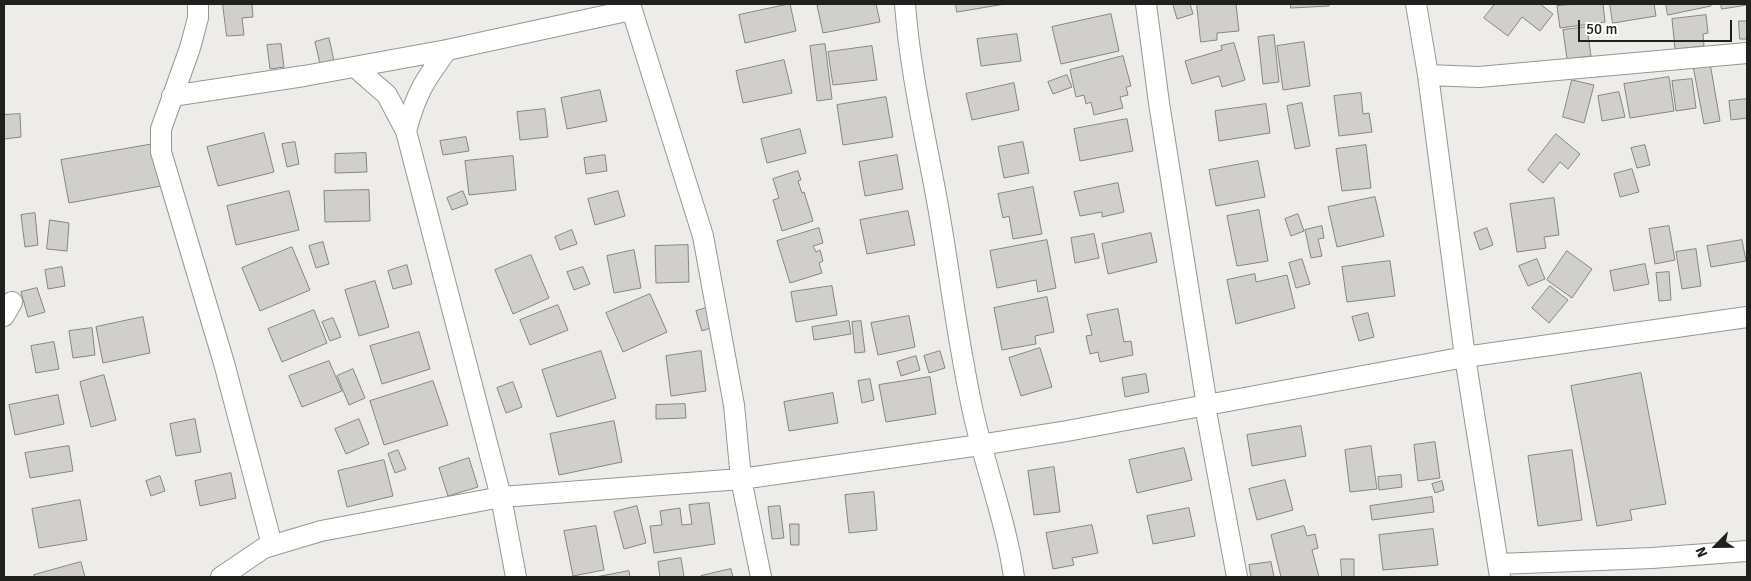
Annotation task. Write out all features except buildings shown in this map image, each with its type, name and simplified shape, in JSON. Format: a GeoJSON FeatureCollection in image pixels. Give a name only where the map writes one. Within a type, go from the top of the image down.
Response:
{"type":"FeatureCollection","features":[{"type":"Feature","properties":{"kind":"street"},"geometry":{"type":"LineString","coordinates":[[198,4],[198,18],[190,48],[161,129],[161,152],[224,364],[272,546]]}},
{"type":"Feature","properties":{"kind":"street"},"geometry":{"type":"LineString","coordinates":[[905,4],[908,48],[938,207],[961,360],[980,445],[1008,541],[1014,577]]}},
{"type":"Feature","properties":{"kind":"street"},"geometry":{"type":"LineString","coordinates":[[1146,4],[1159,103],[1206,406],[1237,577]]}},
{"type":"Feature","properties":{"kind":"street"},"geometry":{"type":"LineString","coordinates":[[1416,4],[1428,76],[1465,357],[1499,571],[1747,551]]}},
{"type":"Feature","properties":{"kind":"street"},"geometry":{"type":"LineString","coordinates":[[172,96],[355,67],[447,50],[631,7],[703,236],[733,396],[741,479],[761,577]]}},
{"type":"Feature","properties":{"kind":"street"},"geometry":{"type":"LineString","coordinates":[[406,131],[414,101],[423,83],[447,50]]}},
{"type":"Feature","properties":{"kind":"street"},"geometry":{"type":"LineString","coordinates":[[1428,76],[1479,77],[1747,53]]}},
{"type":"Feature","properties":{"kind":"street"},"geometry":{"type":"LineString","coordinates":[[355,67],[388,95],[406,131],[501,497],[516,577]]}},
{"type":"Feature","properties":{"kind":"street"},"geometry":{"type":"LineString","coordinates":[[220,577],[264,548],[321,531],[501,497],[741,479],[980,445],[1206,406],[1465,357],[1747,317]]}}]}
